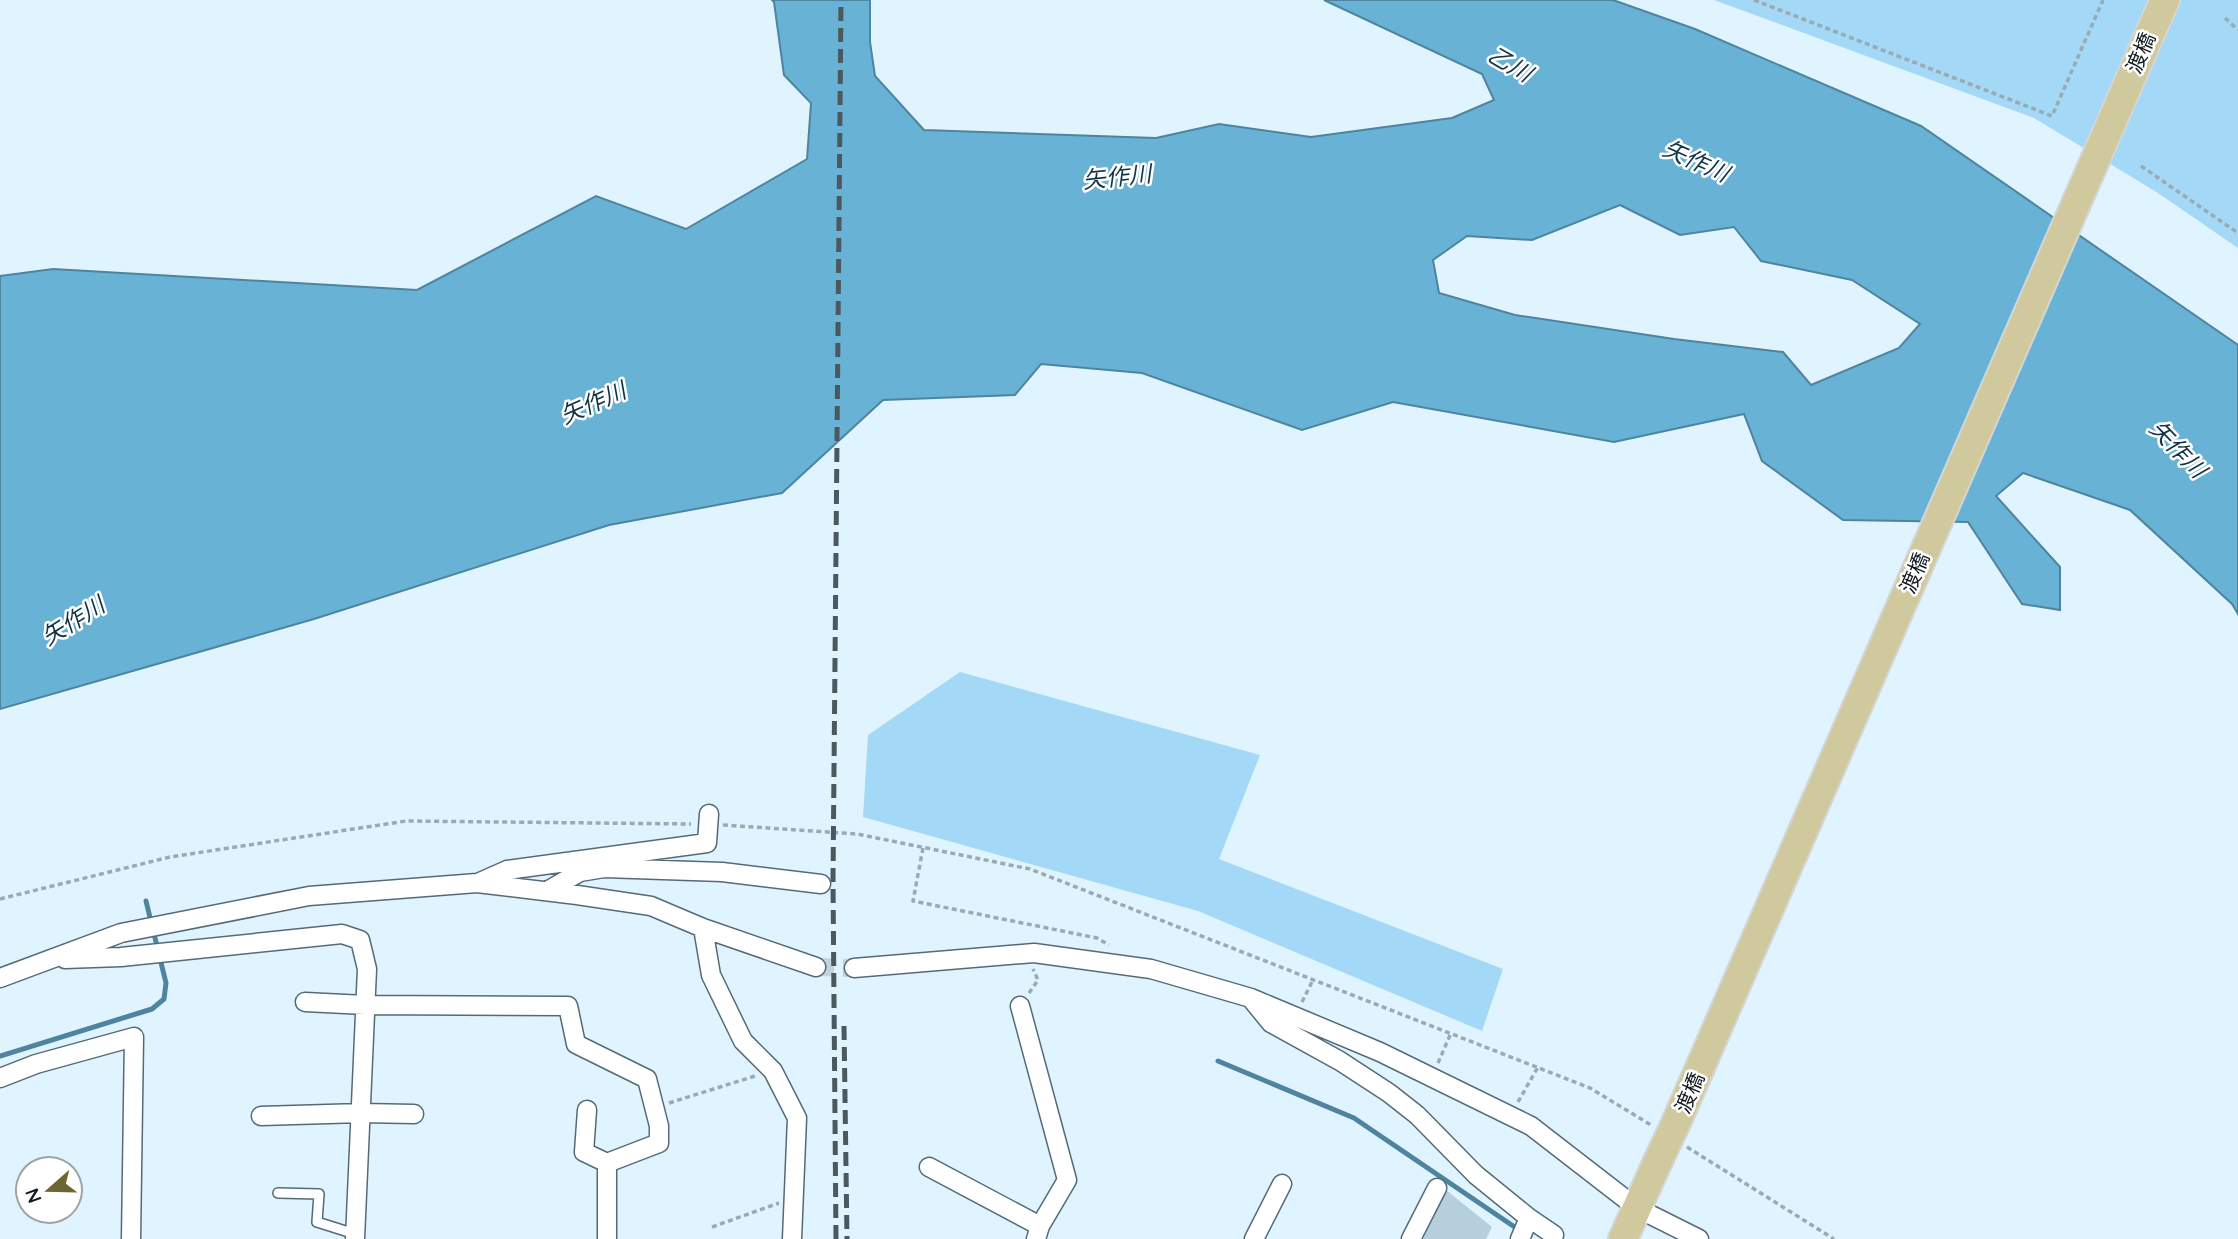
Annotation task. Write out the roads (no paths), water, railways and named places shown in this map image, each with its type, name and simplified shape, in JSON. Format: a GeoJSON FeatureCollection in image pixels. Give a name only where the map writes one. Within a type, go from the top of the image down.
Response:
{"type":"FeatureCollection","features":[{"type":"Feature","properties":{"kind":"main road","name":"渡橋"},"geometry":{"type":"LineString","coordinates":[[1623,1239],[1673,1134],[2160,10]]}},
{"type":"Feature","properties":{"kind":"street"},"geometry":{"type":"LineString","coordinates":[[477,883],[508,870],[707,843],[709,819]]}},
{"type":"Feature","properties":{"kind":"street"},"geometry":{"type":"LineString","coordinates":[[547,891],[580,872],[604,868],[722,872],[821,884]]}},
{"type":"Feature","properties":{"kind":"street"},"geometry":{"type":"LineString","coordinates":[[0,978],[121,933],[309,896],[477,883],[651,906],[703,928],[816,967]]}},
{"type":"Feature","properties":{"kind":"street"},"geometry":{"type":"LineString","coordinates":[[703,928],[711,975],[743,1041],[773,1070],[797,1118],[792,1239]]}},
{"type":"Feature","properties":{"kind":"street"},"geometry":{"type":"LineString","coordinates":[[51,959],[121,957],[342,934],[360,940],[367,969],[355,1236]]}},
{"type":"Feature","properties":{"kind":"street"},"geometry":{"type":"LineString","coordinates":[[854,968],[1027,953],[1151,969],[1251,998],[1380,1052],[1531,1126],[1637,1208],[1699,1239]]}},
{"type":"Feature","properties":{"kind":"street"},"geometry":{"type":"LineString","coordinates":[[1251,998],[1271,1023],[1340,1061],[1390,1093],[1417,1115],[1476,1175],[1554,1235]]}},
{"type":"Feature","properties":{"kind":"street"},"geometry":{"type":"LineString","coordinates":[[305,1002],[568,1006],[576,1044],[647,1079],[659,1126],[659,1143],[607,1163],[584,1152],[587,1110]]}},
{"type":"Feature","properties":{"kind":"street"},"geometry":{"type":"LineString","coordinates":[[929,1167],[1038,1233],[1067,1180],[1020,1006]]}},
{"type":"Feature","properties":{"kind":"street"},"geometry":{"type":"LineString","coordinates":[[0,1078],[36,1064],[134,1037],[131,1239]]}},
{"type":"Feature","properties":{"kind":"street"},"geometry":{"type":"LineString","coordinates":[[261,1116],[415,1114]]}},
{"type":"Feature","properties":{"kind":"street"},"geometry":{"type":"LineString","coordinates":[[607,1163],[607,1239]]}},
{"type":"Feature","properties":{"kind":"street"},"geometry":{"type":"LineString","coordinates":[[1254,1239],[1282,1184]]}},
{"type":"Feature","properties":{"kind":"street"},"geometry":{"type":"LineString","coordinates":[[1411,1239],[1437,1188]]}},
{"type":"Feature","properties":{"kind":"street"},"geometry":{"type":"LineString","coordinates":[[1520,1239],[1529,1218]]}},
{"type":"Feature","properties":{"kind":"lane"},"geometry":{"type":"LineString","coordinates":[[278,1193],[319,1194],[317,1222],[355,1236]]}},
{"type":"Feature","properties":{"kind":"water"},"geometry":{"type":"Polygon","coordinates":[[[772,0],[870,0],[870,42],[875,76],[924,130],[1156,138],[1219,124],[1311,137],[1452,118],[1494,100],[1482,74],[1324,0],[1613,0],[1695,29],[1921,126],[2238,345],[2238,614],[2232,604],[2130,510],[2023,473],[1996,496],[2060,567],[2060,610],[2022,604],[1968,522],[1843,520],[1762,461],[1744,414],[1614,442],[1393,402],[1302,430],[1142,373],[1041,364],[1015,395],[883,400],[782,493],[609,525],[314,619],[0,709],[0,276],[53,269],[417,290],[596,196],[686,229],[807,159],[811,103],[784,75],[772,0]],[[1620,205],[1532,240],[1467,236],[1433,260],[1439,293],[1515,315],[1783,352],[1811,385],[1899,348],[1920,324],[1852,280],[1761,261],[1734,227],[1680,235],[1620,205]]]}},
{"type":"Feature","properties":{"kind":"waterway"},"geometry":{"type":"LineString","coordinates":[[0,1056],[152,1009],[164,999],[166,983],[146,901]]}},
{"type":"Feature","properties":{"kind":"waterway"},"geometry":{"type":"LineString","coordinates":[[1218,1061],[1354,1118],[1519,1230]]}},
{"type":"Feature","properties":{"kind":"tunnel"},"geometry":{"type":"LineString","coordinates":[[816,967],[854,968]]}},
{"type":"Feature","properties":{"kind":"railway"},"geometry":{"type":"LineString","coordinates":[[836,1239],[833,880],[841,0]]}},
{"type":"Feature","properties":{"kind":"railway"},"geometry":{"type":"LineString","coordinates":[[844,1026],[847,1239]]}},
{"type":"Feature","properties":{"kind":"water label","name":"乙川"},"geometry":{"type":"Point","coordinates":[1510,64]}},
{"type":"Feature","properties":{"kind":"water label","name":"矢作川"},"geometry":{"type":"Point","coordinates":[1696,161]}},
{"type":"Feature","properties":{"kind":"water label","name":"矢作川"},"geometry":{"type":"Point","coordinates":[1117,177]}},
{"type":"Feature","properties":{"kind":"water label","name":"矢作川"},"geometry":{"type":"Point","coordinates":[593,403]}},
{"type":"Feature","properties":{"kind":"water label","name":"矢作川"},"geometry":{"type":"Point","coordinates":[2178,449]}},
{"type":"Feature","properties":{"kind":"water label","name":"矢作川"},"geometry":{"type":"Point","coordinates":[73,621]}}]}
